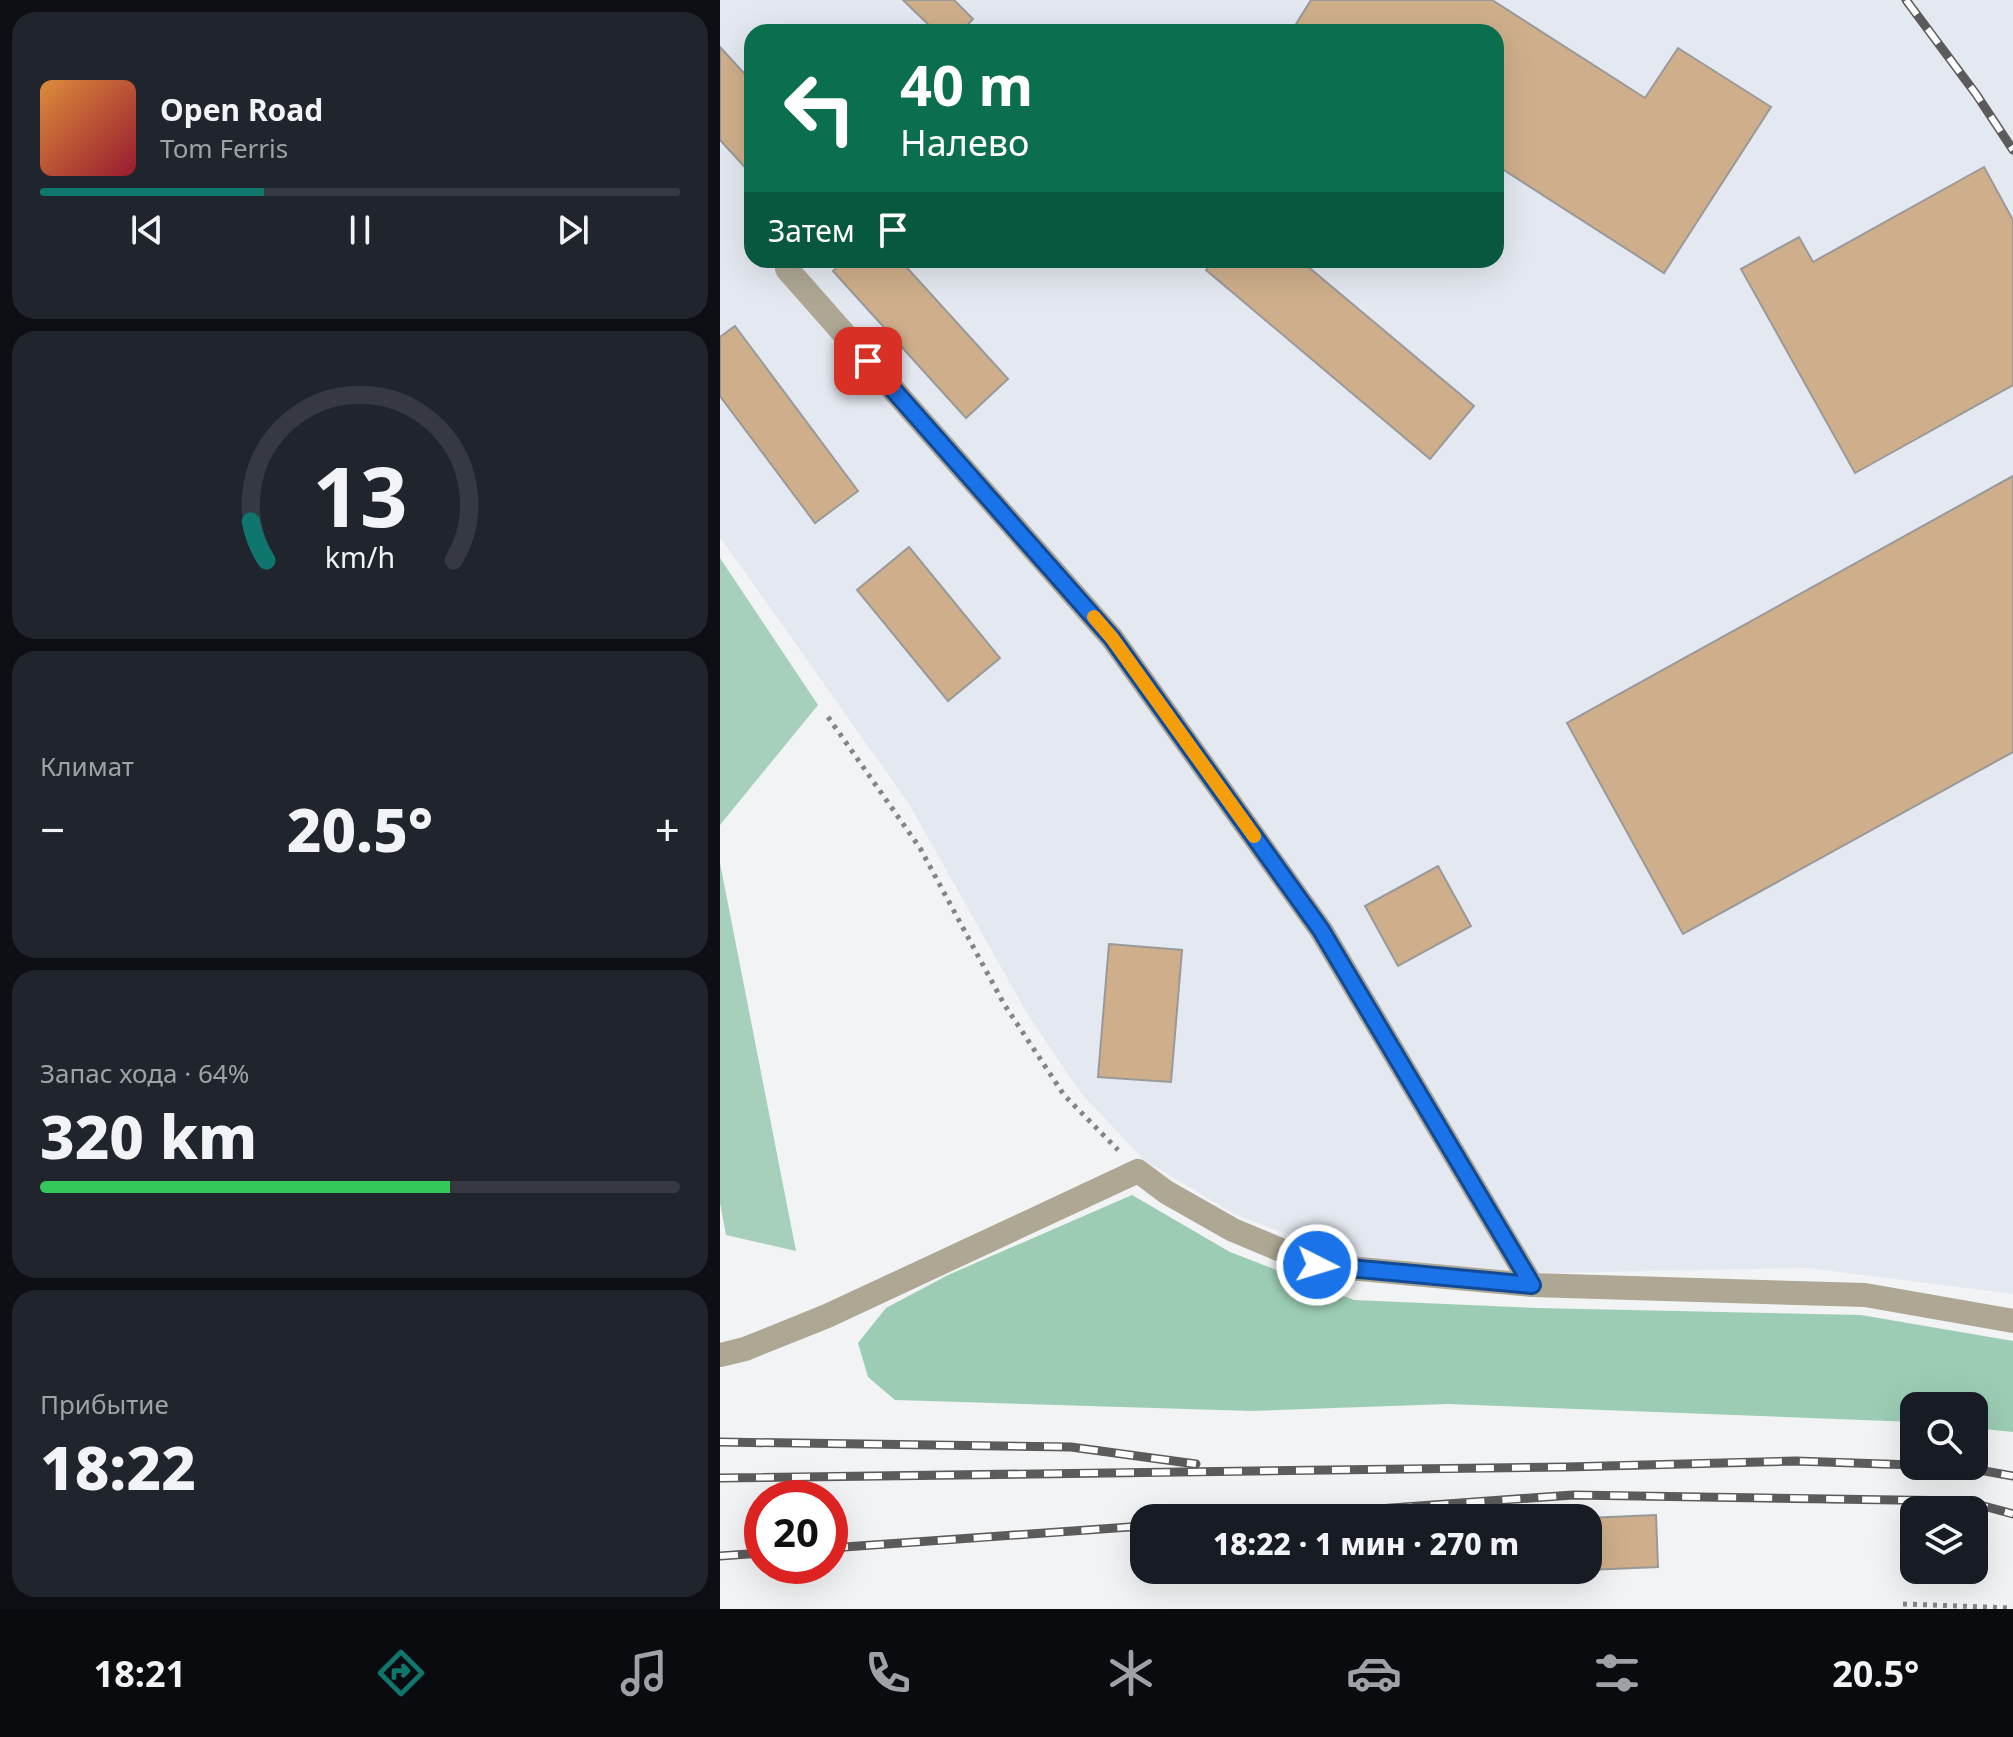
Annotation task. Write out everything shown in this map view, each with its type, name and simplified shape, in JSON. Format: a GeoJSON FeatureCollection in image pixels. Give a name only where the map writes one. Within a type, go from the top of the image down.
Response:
{"type":"FeatureCollection","features":[{"type":"Feature","properties":{"kind":"lane"},"geometry":{"type":"LineString","coordinates":[[787,269],[1112,638],[1321,930],[1532,1285]]}},
{"type":"Feature","properties":{"kind":"lane"},"geometry":{"type":"LineString","coordinates":[[720,1355],[745,1349],[827,1316],[1138,1171],[1166,1192],[1233,1230],[1317,1265],[1532,1285],[1865,1295],[2013,1321]]}},
{"type":"Feature","properties":{"kind":"path"},"geometry":{"type":"LineString","coordinates":[[828,717],[920,848],[1004,1004],[1064,1095],[1138,1171]]}},
{"type":"Feature","properties":{"kind":"path"},"geometry":{"type":"LineString","coordinates":[[1903,1604],[2013,1608]]}},
{"type":"Feature","properties":{"kind":"shaded area"},"geometry":{"type":"Polygon","coordinates":[[[720,0],[2013,0],[2013,1294],[1808,1268],[1549,1273],[1352,1259],[1234,1214],[1144,1160],[1080,1092],[1028,1015],[909,804],[720,537],[720,0]]]}},
{"type":"Feature","properties":{"kind":"green space"},"geometry":{"type":"Polygon","coordinates":[[[720,558],[818,705],[720,825],[720,558]]]}},
{"type":"Feature","properties":{"kind":"green space"},"geometry":{"type":"Polygon","coordinates":[[[720,863],[796,1251],[726,1235],[720,1203],[720,863]]]}},
{"type":"Feature","properties":{"kind":"green space"},"geometry":{"type":"Polygon","coordinates":[[[1132,1195],[1230,1252],[1354,1300],[1537,1308],[1861,1315],[2013,1341],[2013,1432],[1988,1429],[1988,1392],[1900,1392],[1900,1421],[1448,1404],[1252,1411],[895,1400],[868,1377],[858,1343],[886,1308],[948,1275],[1132,1195]]]}},
{"type":"Feature","properties":{"kind":"building"},"geometry":{"type":"Polygon","coordinates":[[[903,0],[954,0],[973,19],[968,24],[928,24],[903,0]]]}},
{"type":"Feature","properties":{"kind":"building"},"geometry":{"type":"Polygon","coordinates":[[[1311,0],[1492,0],[1645,98],[1678,48],[1771,107],[1664,273],[1504,170],[1504,24],[1296,24],[1311,0]]]}},
{"type":"Feature","properties":{"kind":"building"},"geometry":{"type":"Polygon","coordinates":[[[720,47],[744,73],[744,166],[720,140],[720,47]]]}},
{"type":"Feature","properties":{"kind":"building"},"geometry":{"type":"Polygon","coordinates":[[[1984,167],[2013,220],[2013,385],[1855,473],[1741,269],[1799,237],[1813,262],[1984,167]]]}},
{"type":"Feature","properties":{"kind":"building"},"geometry":{"type":"Polygon","coordinates":[[[836,268],[907,268],[1008,379],[966,418],[833,271],[836,268]]]}},
{"type":"Feature","properties":{"kind":"building"},"geometry":{"type":"Polygon","coordinates":[[[1310,268],[1474,406],[1430,459],[1206,270],[1310,268]]]}},
{"type":"Feature","properties":{"kind":"building"},"geometry":{"type":"Polygon","coordinates":[[[735,326],[858,491],[815,523],[720,396],[720,337],[735,326]]]}},
{"type":"Feature","properties":{"kind":"building"},"geometry":{"type":"Polygon","coordinates":[[[2013,476],[2013,752],[1683,934],[1567,723],[2013,476]]]}},
{"type":"Feature","properties":{"kind":"building"},"geometry":{"type":"Polygon","coordinates":[[[909,547],[1000,658],[948,701],[857,590],[909,547]]]}},
{"type":"Feature","properties":{"kind":"building"},"geometry":{"type":"Polygon","coordinates":[[[1438,866],[1471,926],[1398,966],[1365,906],[1438,866]]]}},
{"type":"Feature","properties":{"kind":"building"},"geometry":{"type":"Polygon","coordinates":[[[1109,944],[1182,950],[1171,1082],[1098,1077],[1109,944]]]}},
{"type":"Feature","properties":{"kind":"building"},"geometry":{"type":"Polygon","coordinates":[[[1656,1515],[1658,1567],[1602,1569],[1602,1517],[1656,1515]]]}},
{"type":"Feature","properties":{"kind":"railway"},"geometry":{"type":"LineString","coordinates":[[1906,0],[2013,150]]}},
{"type":"Feature","properties":{"kind":"railway"},"geometry":{"type":"LineString","coordinates":[[720,1442],[1071,1447],[1196,1464]]}},
{"type":"Feature","properties":{"kind":"railway"},"geometry":{"type":"LineString","coordinates":[[720,1478],[1795,1461],[1900,1465]]}},
{"type":"Feature","properties":{"kind":"railway"},"geometry":{"type":"LineString","coordinates":[[1988,1472],[2013,1476]]}},
{"type":"Feature","properties":{"kind":"railway"},"geometry":{"type":"LineString","coordinates":[[1447,1504],[1573,1495],[1965,1501],[2013,1514]]}},
{"type":"Feature","properties":{"kind":"railway"},"geometry":{"type":"LineString","coordinates":[[848,1547],[1130,1527]]}},
{"type":"Feature","properties":{"kind":"railway"},"geometry":{"type":"LineString","coordinates":[[720,1556],[744,1554]]}},
{"type":"Feature","properties":{"kind":"slow traffic"},"geometry":{"type":"LineString","coordinates":[[1094,617],[1254,836]]}},
{"type":"Feature","properties":{"kind":"route"},"geometry":{"type":"LineString","coordinates":[[868,361],[1112,638],[1321,930],[1532,1285],[1317,1265]]}}]}
